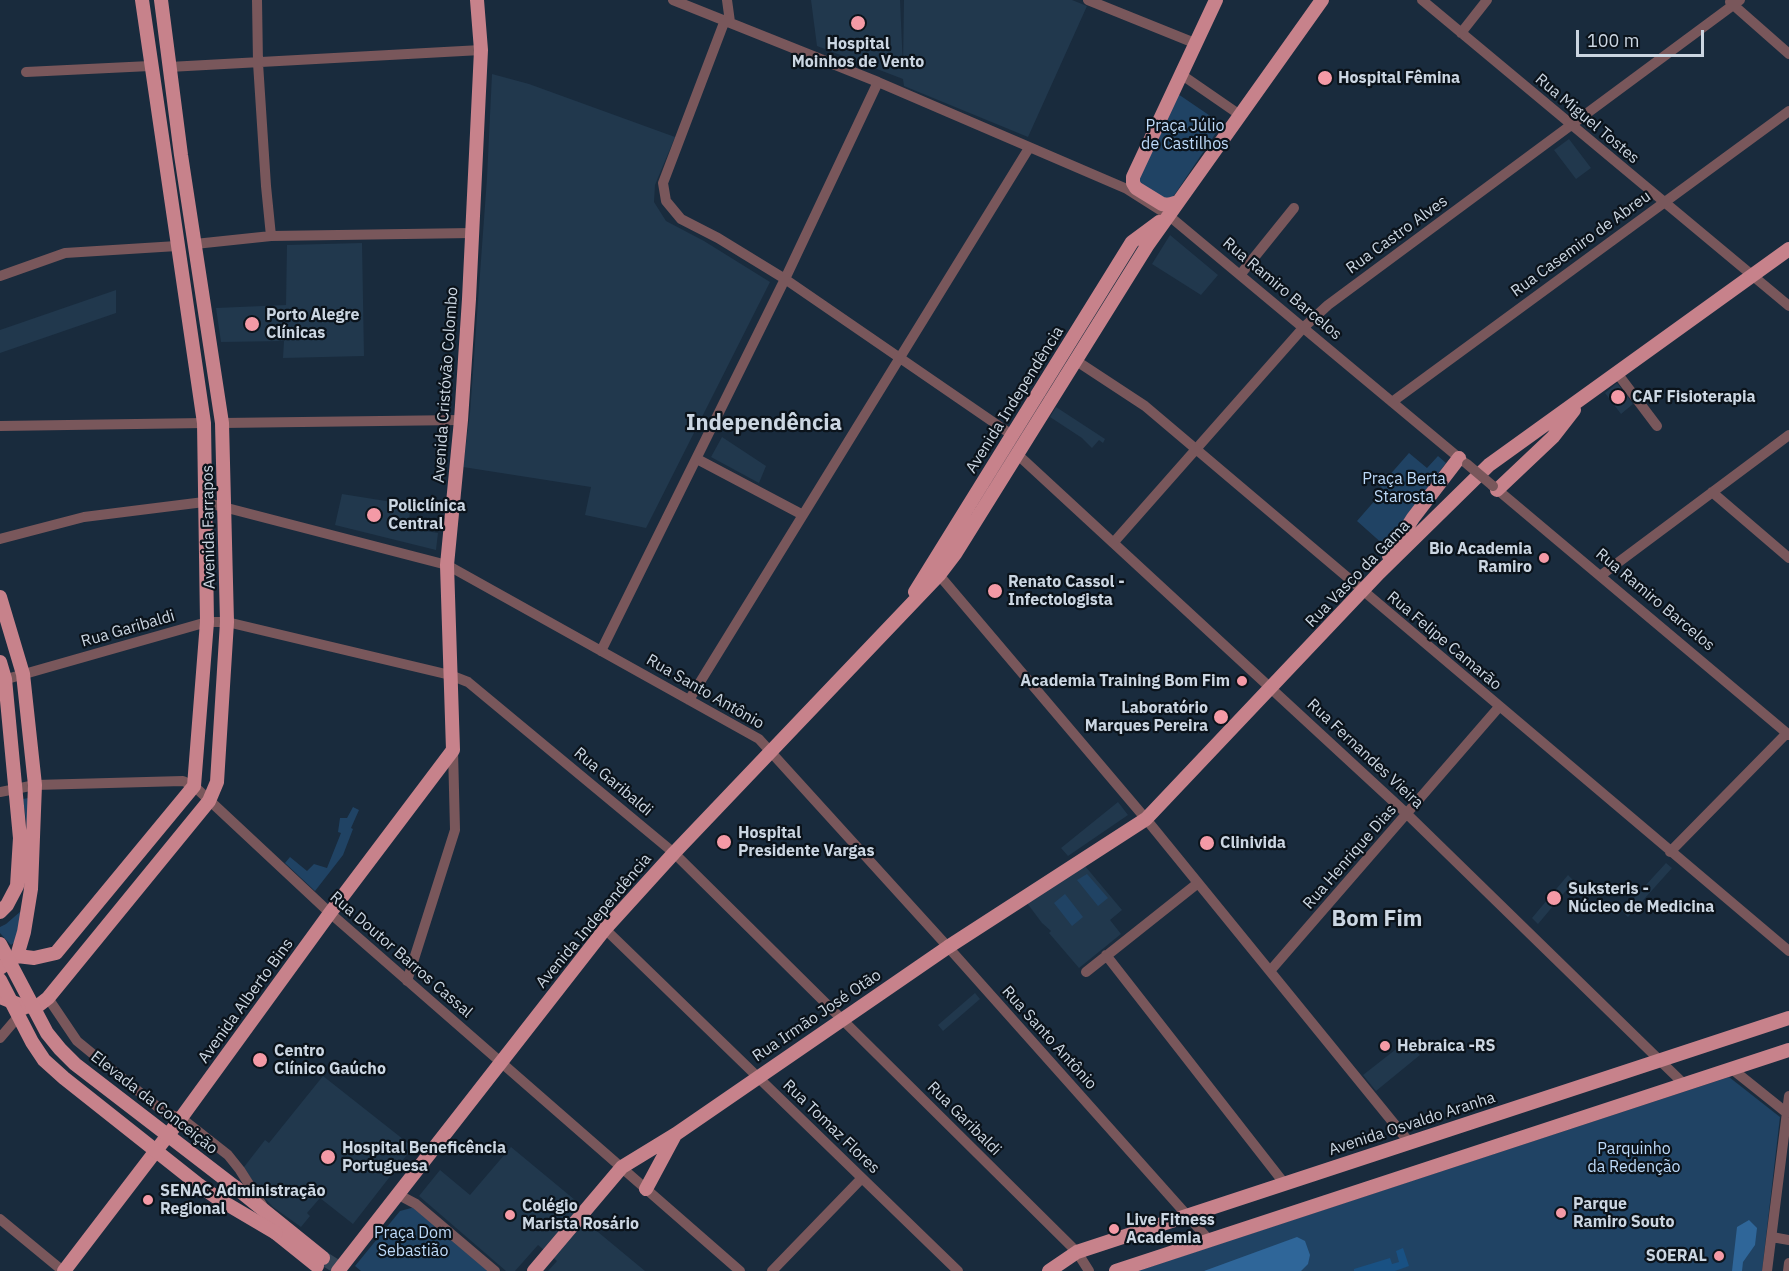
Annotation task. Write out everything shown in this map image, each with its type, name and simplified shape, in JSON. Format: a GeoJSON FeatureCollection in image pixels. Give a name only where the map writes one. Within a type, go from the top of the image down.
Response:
{"type":"FeatureCollection","features":[{"type":"Feature","properties":{"kind":"main road","name":"Avenida Farrapos"},"geometry":{"type":"LineString","coordinates":[[142,0],[204,423],[207,622],[194,786]]}},
{"type":"Feature","properties":{"kind":"main road","name":"Avenida Farrapos"},"geometry":{"type":"LineString","coordinates":[[48,998],[209,801],[217,782],[227,622],[226,509],[222,423],[161,0]]}},
{"type":"Feature","properties":{"kind":"main road","name":"Avenida Cristóvão Colombo"},"geometry":{"type":"LineString","coordinates":[[453,750],[447,565],[461,420],[472,233],[481,50],[477,0]]}},
{"type":"Feature","properties":{"kind":"main road"},"geometry":{"type":"LineString","coordinates":[[1130,183],[1216,0]]}},
{"type":"Feature","properties":{"kind":"main road","name":"Avenida Independência"},"geometry":{"type":"LineString","coordinates":[[342,1265],[605,929],[674,853],[939,575],[955,554],[1168,215],[1322,0]]}},
{"type":"Feature","properties":{"kind":"main road","name":"Rua Ramiro Barcelos"},"geometry":{"type":"LineString","coordinates":[[1130,183],[1162,204],[1178,202]]}},
{"type":"Feature","properties":{"kind":"main road","name":"Avenida Independência"},"geometry":{"type":"LineString","coordinates":[[901,614],[1132,242],[1168,215]]}},
{"type":"Feature","properties":{"kind":"main road","name":"Rua Vasco da Gama"},"geometry":{"type":"LineString","coordinates":[[1146,819],[1379,573],[1489,465],[1789,249]]}},
{"type":"Feature","properties":{"kind":"main road"},"geometry":{"type":"LineString","coordinates":[[1495,488],[1553,437],[1584,396]]}},
{"type":"Feature","properties":{"kind":"main road"},"geometry":{"type":"LineString","coordinates":[[1379,573],[1413,518],[1463,461]]}},
{"type":"Feature","properties":{"kind":"main road"},"geometry":{"type":"LineString","coordinates":[[0,597],[23,674],[35,785],[31,889],[24,932],[16,957],[0,968]]}},
{"type":"Feature","properties":{"kind":"main road"},"geometry":{"type":"LineString","coordinates":[[0,662],[20,838],[17,886],[7,905],[0,912]]}},
{"type":"Feature","properties":{"kind":"main road"},"geometry":{"type":"LineString","coordinates":[[2,680],[17,690],[22,729],[31,747]]}},
{"type":"Feature","properties":{"kind":"main road","name":"Avenida Alberto Bins"},"geometry":{"type":"LineString","coordinates":[[64,1271],[181,1118],[330,913],[453,750]]}},
{"type":"Feature","properties":{"kind":"main road"},"geometry":{"type":"LineString","coordinates":[[0,944],[16,957],[34,958],[56,953],[194,786]]}},
{"type":"Feature","properties":{"kind":"main road","name":"Rua Irmão José Otão"},"geometry":{"type":"LineString","coordinates":[[534,1271],[622,1167],[676,1134],[948,947],[1146,819]]}},
{"type":"Feature","properties":{"kind":"main road","name":"Elevada da Conceição"},"geometry":{"type":"LineString","coordinates":[[0,944],[47,1033],[60,1050],[75,1064],[236,1187],[269,1214],[320,1262],[199,1185],[64,1078],[44,1060],[32,1042],[0,980]]}},
{"type":"Feature","properties":{"kind":"main road"},"geometry":{"type":"LineString","coordinates":[[0,997],[26,1007],[39,1005],[48,998]]}},
{"type":"Feature","properties":{"kind":"main road","name":"Avenida Osvaldo Aranha"},"geometry":{"type":"LineString","coordinates":[[1049,1271],[1077,1252],[1789,1018]]}},
{"type":"Feature","properties":{"kind":"main road"},"geometry":{"type":"LineString","coordinates":[[1116,1271],[1789,1050]]}},
{"type":"Feature","properties":{"kind":"main road"},"geometry":{"type":"LineString","coordinates":[[646,1189],[676,1134]]}},
{"type":"Feature","properties":{"kind":"main road"},"geometry":{"type":"LineString","coordinates":[[342,1265],[355,1271]]}},
{"type":"Feature","properties":{"kind":"street"},"geometry":{"type":"LineString","coordinates":[[257,0],[258,63],[271,236]]}},
{"type":"Feature","properties":{"kind":"street","name":"Rua Ramiro Barcelos"},"geometry":{"type":"LineString","coordinates":[[673,0],[878,82],[1029,148],[1130,183],[1788,734]]}},
{"type":"Feature","properties":{"kind":"street"},"geometry":{"type":"LineString","coordinates":[[1088,0],[1197,44]]}},
{"type":"Feature","properties":{"kind":"street","name":"Rua Miguel Tostes"},"geometry":{"type":"LineString","coordinates":[[1422,0],[1789,306]]}},
{"type":"Feature","properties":{"kind":"street"},"geometry":{"type":"LineString","coordinates":[[1461,33],[1487,0]]}},
{"type":"Feature","properties":{"kind":"street"},"geometry":{"type":"LineString","coordinates":[[1733,2],[1789,54]]}},
{"type":"Feature","properties":{"kind":"street","name":"Rua Castro Alves"},"geometry":{"type":"LineString","coordinates":[[1114,542],[1303,328],[1328,305],[1733,2]]}},
{"type":"Feature","properties":{"kind":"street"},"geometry":{"type":"LineString","coordinates":[[728,4],[725,20],[663,183],[666,201],[681,219],[718,238],[785,279],[1012,435]]}},
{"type":"Feature","properties":{"kind":"street"},"geometry":{"type":"LineString","coordinates":[[169,67],[481,50]]}},
{"type":"Feature","properties":{"kind":"street"},"geometry":{"type":"LineString","coordinates":[[26,72],[150,66]]}},
{"type":"Feature","properties":{"kind":"street"},"geometry":{"type":"LineString","coordinates":[[1182,75],[1240,115]]}},
{"type":"Feature","properties":{"kind":"street"},"geometry":{"type":"LineString","coordinates":[[601,651],[785,279],[878,82]]}},
{"type":"Feature","properties":{"kind":"street","name":"Rua Casemiro de Abreu"},"geometry":{"type":"LineString","coordinates":[[1392,402],[1789,111]]}},
{"type":"Feature","properties":{"kind":"street"},"geometry":{"type":"LineString","coordinates":[[689,700],[1029,148]]}},
{"type":"Feature","properties":{"kind":"street"},"geometry":{"type":"LineString","coordinates":[[1240,275],[1294,208]]}},
{"type":"Feature","properties":{"kind":"street"},"geometry":{"type":"LineString","coordinates":[[195,244],[271,236],[472,233]]}},
{"type":"Feature","properties":{"kind":"street"},"geometry":{"type":"LineString","coordinates":[[0,276],[65,253],[177,246]]}},
{"type":"Feature","properties":{"kind":"street","name":"Rua Felipe Camarão"},"geometry":{"type":"LineString","coordinates":[[1075,360],[1145,406],[1789,951]]}},
{"type":"Feature","properties":{"kind":"street"},"geometry":{"type":"LineString","coordinates":[[1617,373],[1657,426]]}},
{"type":"Feature","properties":{"kind":"street"},"geometry":{"type":"LineString","coordinates":[[222,423],[461,420]]}},
{"type":"Feature","properties":{"kind":"street"},"geometry":{"type":"LineString","coordinates":[[0,426],[204,423]]}},
{"type":"Feature","properties":{"kind":"street"},"geometry":{"type":"LineString","coordinates":[[1600,576],[1789,435]]}},
{"type":"Feature","properties":{"kind":"street","name":"Rua Fernandes Vieira"},"geometry":{"type":"LineString","coordinates":[[1017,454],[1407,814],[1661,1059],[1685,1085]]}},
{"type":"Feature","properties":{"kind":"street"},"geometry":{"type":"LineString","coordinates":[[697,459],[803,515]]}},
{"type":"Feature","properties":{"kind":"street"},"geometry":{"type":"LineString","coordinates":[[1712,492],[1789,558]]}},
{"type":"Feature","properties":{"kind":"street","name":"Rua Santo Antônio"},"geometry":{"type":"LineString","coordinates":[[0,538],[84,517],[204,502],[447,565],[759,739],[1210,1241]]}},
{"type":"Feature","properties":{"kind":"street"},"geometry":{"type":"LineString","coordinates":[[939,575],[1146,819],[1409,1142]]}},
{"type":"Feature","properties":{"kind":"street","name":"Rua Garibaldi"},"geometry":{"type":"LineString","coordinates":[[2,680],[207,622],[227,622],[450,675],[468,682],[674,853],[1077,1252],[1089,1271]]}},
{"type":"Feature","properties":{"kind":"street","name":"Rua Henrique Dias"},"geometry":{"type":"LineString","coordinates":[[1270,971],[1499,707]]}},
{"type":"Feature","properties":{"kind":"street"},"geometry":{"type":"LineString","coordinates":[[1670,852],[1788,734]]}},
{"type":"Feature","properties":{"kind":"street","name":"Avenida Cristóvão Colombo"},"geometry":{"type":"LineString","coordinates":[[407,981],[455,830],[453,750]]}},
{"type":"Feature","properties":{"kind":"street"},"geometry":{"type":"LineString","coordinates":[[0,792],[35,785],[183,781],[194,786]]}},
{"type":"Feature","properties":{"kind":"street","name":"Rua Doutor Barros Cassal"},"geometry":{"type":"LineString","coordinates":[[194,786],[330,913],[741,1271]]}},
{"type":"Feature","properties":{"kind":"street"},"geometry":{"type":"LineString","coordinates":[[1086,972],[1198,883]]}},
{"type":"Feature","properties":{"kind":"street","name":"Rua Tomaz Flores"},"geometry":{"type":"LineString","coordinates":[[605,929],[958,1271]]}},
{"type":"Feature","properties":{"kind":"street"},"geometry":{"type":"LineString","coordinates":[[1106,955],[1284,1183]]}},
{"type":"Feature","properties":{"kind":"street"},"geometry":{"type":"LineString","coordinates":[[48,998],[77,1041],[165,1113],[181,1118],[228,1155],[269,1214]]}},
{"type":"Feature","properties":{"kind":"street"},"geometry":{"type":"LineString","coordinates":[[0,1038],[26,1007]]}},
{"type":"Feature","properties":{"kind":"street"},"geometry":{"type":"LineString","coordinates":[[1732,1069],[1787,1113]]}},
{"type":"Feature","properties":{"kind":"street"},"geometry":{"type":"LineString","coordinates":[[1767,1271],[1789,1096]]}},
{"type":"Feature","properties":{"kind":"street"},"geometry":{"type":"LineString","coordinates":[[772,1271],[862,1178]]}},
{"type":"Feature","properties":{"kind":"street"},"geometry":{"type":"LineString","coordinates":[[397,1194],[416,1204],[495,1271]]}},
{"type":"Feature","properties":{"kind":"street"},"geometry":{"type":"LineString","coordinates":[[0,1219],[64,1271]]}},
{"type":"Feature","properties":{"kind":"street"},"geometry":{"type":"LineString","coordinates":[[1772,1237],[1789,1240]]}},
{"type":"Feature","properties":{"kind":"street"},"geometry":{"type":"LineString","coordinates":[[1788,1271],[1789,1263]]}},
{"type":"Feature","properties":{"kind":"shaded area"},"geometry":{"type":"Polygon","coordinates":[[[811,0],[900,0],[903,68],[904,0],[1072,0],[1087,6],[1028,137],[904,86],[903,79],[817,46],[811,0]]]}},
{"type":"Feature","properties":{"kind":"shaded area"},"geometry":{"type":"Polygon","coordinates":[[[492,74],[529,84],[675,137],[655,185],[654,202],[666,221],[704,241],[770,282],[646,528],[585,515],[591,487],[463,467],[470,413],[492,74]]]}},
{"type":"Feature","properties":{"kind":"shaded area"},"geometry":{"type":"Polygon","coordinates":[[[1569,139],[1591,168],[1576,179],[1554,150],[1569,139]]]}},
{"type":"Feature","properties":{"kind":"shaded area"},"geometry":{"type":"Polygon","coordinates":[[[1170,235],[1218,275],[1201,295],[1152,264],[1170,235]]]}},
{"type":"Feature","properties":{"kind":"shaded area"},"geometry":{"type":"Polygon","coordinates":[[[362,243],[364,356],[283,358],[284,341],[221,342],[216,308],[286,305],[287,245],[362,243]]]}},
{"type":"Feature","properties":{"kind":"shaded area"},"geometry":{"type":"Polygon","coordinates":[[[116,290],[116,313],[0,353],[0,330],[116,290]]]}},
{"type":"Feature","properties":{"kind":"shaded area","name":"CAF Fisioterapia"},"geometry":{"type":"Polygon","coordinates":[[[1617,383],[1633,404],[1621,414],[1605,393],[1617,383]]]}},
{"type":"Feature","properties":{"kind":"shaded area"},"geometry":{"type":"Polygon","coordinates":[[[1056,407],[1105,439],[1103,443],[1099,440],[1092,448],[1082,438],[1050,417],[1056,407]]]}},
{"type":"Feature","properties":{"kind":"shaded area"},"geometry":{"type":"Polygon","coordinates":[[[722,437],[766,466],[759,483],[711,457],[722,437]]]}},
{"type":"Feature","properties":{"kind":"shaded area","name":"Policlínica Central"},"geometry":{"type":"Polygon","coordinates":[[[342,494],[411,505],[408,528],[438,533],[436,550],[335,525],[342,494]]]}},
{"type":"Feature","properties":{"kind":"shaded area"},"geometry":{"type":"Polygon","coordinates":[[[1118,802],[1128,815],[1068,856],[1061,848],[1118,802]]]}},
{"type":"Feature","properties":{"kind":"shaded area"},"geometry":{"type":"Polygon","coordinates":[[[1666,863],[1672,868],[1628,917],[1622,911],[1666,863]]]}},
{"type":"Feature","properties":{"kind":"shaded area"},"geometry":{"type":"Polygon","coordinates":[[[1085,866],[1122,910],[1110,920],[1121,934],[1079,968],[1027,903],[1085,866]]]}},
{"type":"Feature","properties":{"kind":"shaded area","name":"Suksteris - Núcleo de Medicina"},"geometry":{"type":"Polygon","coordinates":[[[1568,875],[1574,881],[1538,924],[1532,918],[1568,875]]]}},
{"type":"Feature","properties":{"kind":"shaded area"},"geometry":{"type":"Polygon","coordinates":[[[975,993],[980,999],[943,1031],[938,1025],[975,993]]]}},
{"type":"Feature","properties":{"kind":"shaded area"},"geometry":{"type":"Polygon","coordinates":[[[1409,1039],[1420,1055],[1376,1091],[1363,1075],[1409,1039]]]}},
{"type":"Feature","properties":{"kind":"shaded area","name":"Hospital Beneficência Portuguesa"},"geometry":{"type":"Polygon","coordinates":[[[323,1076],[413,1147],[353,1224],[320,1198],[307,1213],[310,1216],[301,1227],[273,1207],[259,1192],[244,1167],[265,1140],[269,1143],[323,1076]]]}},
{"type":"Feature","properties":{"kind":"shaded area","name":"Colégio Marista Rosário"},"geometry":{"type":"Polygon","coordinates":[[[511,1147],[575,1200],[569,1208],[645,1271],[548,1271],[557,1261],[538,1245],[515,1271],[506,1271],[419,1196],[440,1170],[470,1195],[511,1147]]]}},
{"type":"Feature","properties":{"kind":"shaded area"},"geometry":{"type":"Polygon","coordinates":[[[1749,1220],[1757,1228],[1755,1245],[1743,1262],[1742,1271],[1732,1271],[1737,1227],[1749,1220]]]}},
{"type":"Feature","properties":{"kind":"shaded area"},"geometry":{"type":"Polygon","coordinates":[[[1297,1237],[1305,1241],[1310,1255],[1308,1264],[1301,1271],[1204,1271],[1297,1237]]]}},
{"type":"Feature","properties":{"kind":"shaded area"},"geometry":{"type":"Polygon","coordinates":[[[1403,1248],[1409,1266],[1395,1271],[1354,1271],[1354,1269],[1390,1258],[1392,1264],[1399,1262],[1396,1251],[1403,1248]]]}},
{"type":"Feature","properties":{"kind":"green space","name":"Praça Júlio de Castilhos"},"geometry":{"type":"Polygon","coordinates":[[[1178,94],[1222,124],[1173,197],[1164,201],[1140,186],[1138,176],[1178,94]]]}},
{"type":"Feature","properties":{"kind":"green space","name":"Praça Berta Starosta"},"geometry":{"type":"Polygon","coordinates":[[[1409,453],[1427,468],[1438,456],[1446,463],[1385,546],[1357,521],[1384,490],[1380,486],[1409,453]]]}},
{"type":"Feature","properties":{"kind":"green space"},"geometry":{"type":"Polygon","coordinates":[[[33,797],[29,890],[19,939],[11,945],[0,933],[0,927],[21,911],[27,889],[28,834],[23,799],[33,797]]]}},
{"type":"Feature","properties":{"kind":"green space"},"geometry":{"type":"Polygon","coordinates":[[[353,807],[359,810],[343,855],[315,891],[285,863],[290,857],[307,871],[314,864],[327,868],[341,833],[338,832],[340,818],[347,818],[353,807]]]}},
{"type":"Feature","properties":{"kind":"green space"},"geometry":{"type":"Polygon","coordinates":[[[1087,874],[1108,898],[1098,906],[1077,880],[1087,874]]]}},
{"type":"Feature","properties":{"kind":"green space"},"geometry":{"type":"Polygon","coordinates":[[[1065,894],[1083,917],[1072,926],[1054,903],[1065,894]]]}},
{"type":"Feature","properties":{"kind":"green space","name":"Parquinho da Redenção"},"geometry":{"type":"Polygon","coordinates":[[[1729,1077],[1780,1117],[1762,1271],[1137,1271],[1729,1077]]]}},
{"type":"Feature","properties":{"kind":"green space","name":"Praça Dom Sebastião"},"geometry":{"type":"Polygon","coordinates":[[[415,1207],[489,1271],[361,1271],[355,1266],[400,1211],[415,1207]]]}},
{"type":"Feature","properties":{"kind":"tunnel"},"geometry":{"type":"LineString","coordinates":[[323,1258],[344,1271]]}},
{"type":"Feature","properties":{"kind":"place","name":"Hospital Moinhos de Vento"},"geometry":{"type":"Point","coordinates":[858,23]}},
{"type":"Feature","properties":{"kind":"place","name":"Hospital Fêmina"},"geometry":{"type":"Point","coordinates":[1325,78]}},
{"type":"Feature","properties":{"kind":"place","name":"Porto Alegre Clínicas"},"geometry":{"type":"Point","coordinates":[252,324]}},
{"type":"Feature","properties":{"kind":"place","name":"CAF Fisioterapia"},"geometry":{"type":"Point","coordinates":[1618,397]}},
{"type":"Feature","properties":{"kind":"place","name":"Policlínica Central"},"geometry":{"type":"Point","coordinates":[374,515]}},
{"type":"Feature","properties":{"kind":"place","name":"Bio Academia Ramiro"},"geometry":{"type":"Point","coordinates":[1544,558]}},
{"type":"Feature","properties":{"kind":"place","name":"Renato Cassol - Infectologista"},"geometry":{"type":"Point","coordinates":[995,591]}},
{"type":"Feature","properties":{"kind":"place","name":"Academia Training Bom Fim"},"geometry":{"type":"Point","coordinates":[1242,681]}},
{"type":"Feature","properties":{"kind":"place","name":"Laboratório Marques Pereira"},"geometry":{"type":"Point","coordinates":[1221,717]}},
{"type":"Feature","properties":{"kind":"place","name":"Hospital Presidente Vargas"},"geometry":{"type":"Point","coordinates":[724,842]}},
{"type":"Feature","properties":{"kind":"place","name":"Clinivida"},"geometry":{"type":"Point","coordinates":[1207,843]}},
{"type":"Feature","properties":{"kind":"place","name":"Suksteris - Núcleo de Medicina"},"geometry":{"type":"Point","coordinates":[1554,898]}},
{"type":"Feature","properties":{"kind":"place","name":"Hebraica -RS"},"geometry":{"type":"Point","coordinates":[1385,1046]}},
{"type":"Feature","properties":{"kind":"place","name":"Centro Clínico Gaúcho"},"geometry":{"type":"Point","coordinates":[260,1060]}},
{"type":"Feature","properties":{"kind":"place","name":"Hospital Beneficência Portuguesa"},"geometry":{"type":"Point","coordinates":[328,1157]}},
{"type":"Feature","properties":{"kind":"place","name":"SENAC Administração Regional"},"geometry":{"type":"Point","coordinates":[148,1200]}},
{"type":"Feature","properties":{"kind":"place","name":"Parque Ramiro Souto"},"geometry":{"type":"Point","coordinates":[1561,1213]}},
{"type":"Feature","properties":{"kind":"place","name":"Colégio Marista Rosário"},"geometry":{"type":"Point","coordinates":[510,1215]}},
{"type":"Feature","properties":{"kind":"place","name":"Live Fitness Academia"},"geometry":{"type":"Point","coordinates":[1114,1229]}},
{"type":"Feature","properties":{"kind":"place","name":"SOERAL"},"geometry":{"type":"Point","coordinates":[1719,1256]}},
{"type":"Feature","properties":{"kind":"district","name":"Independência"},"geometry":{"type":"Point","coordinates":[764,424]}},
{"type":"Feature","properties":{"kind":"district","name":"Bom Fim"},"geometry":{"type":"Point","coordinates":[1377,920]}}]}
